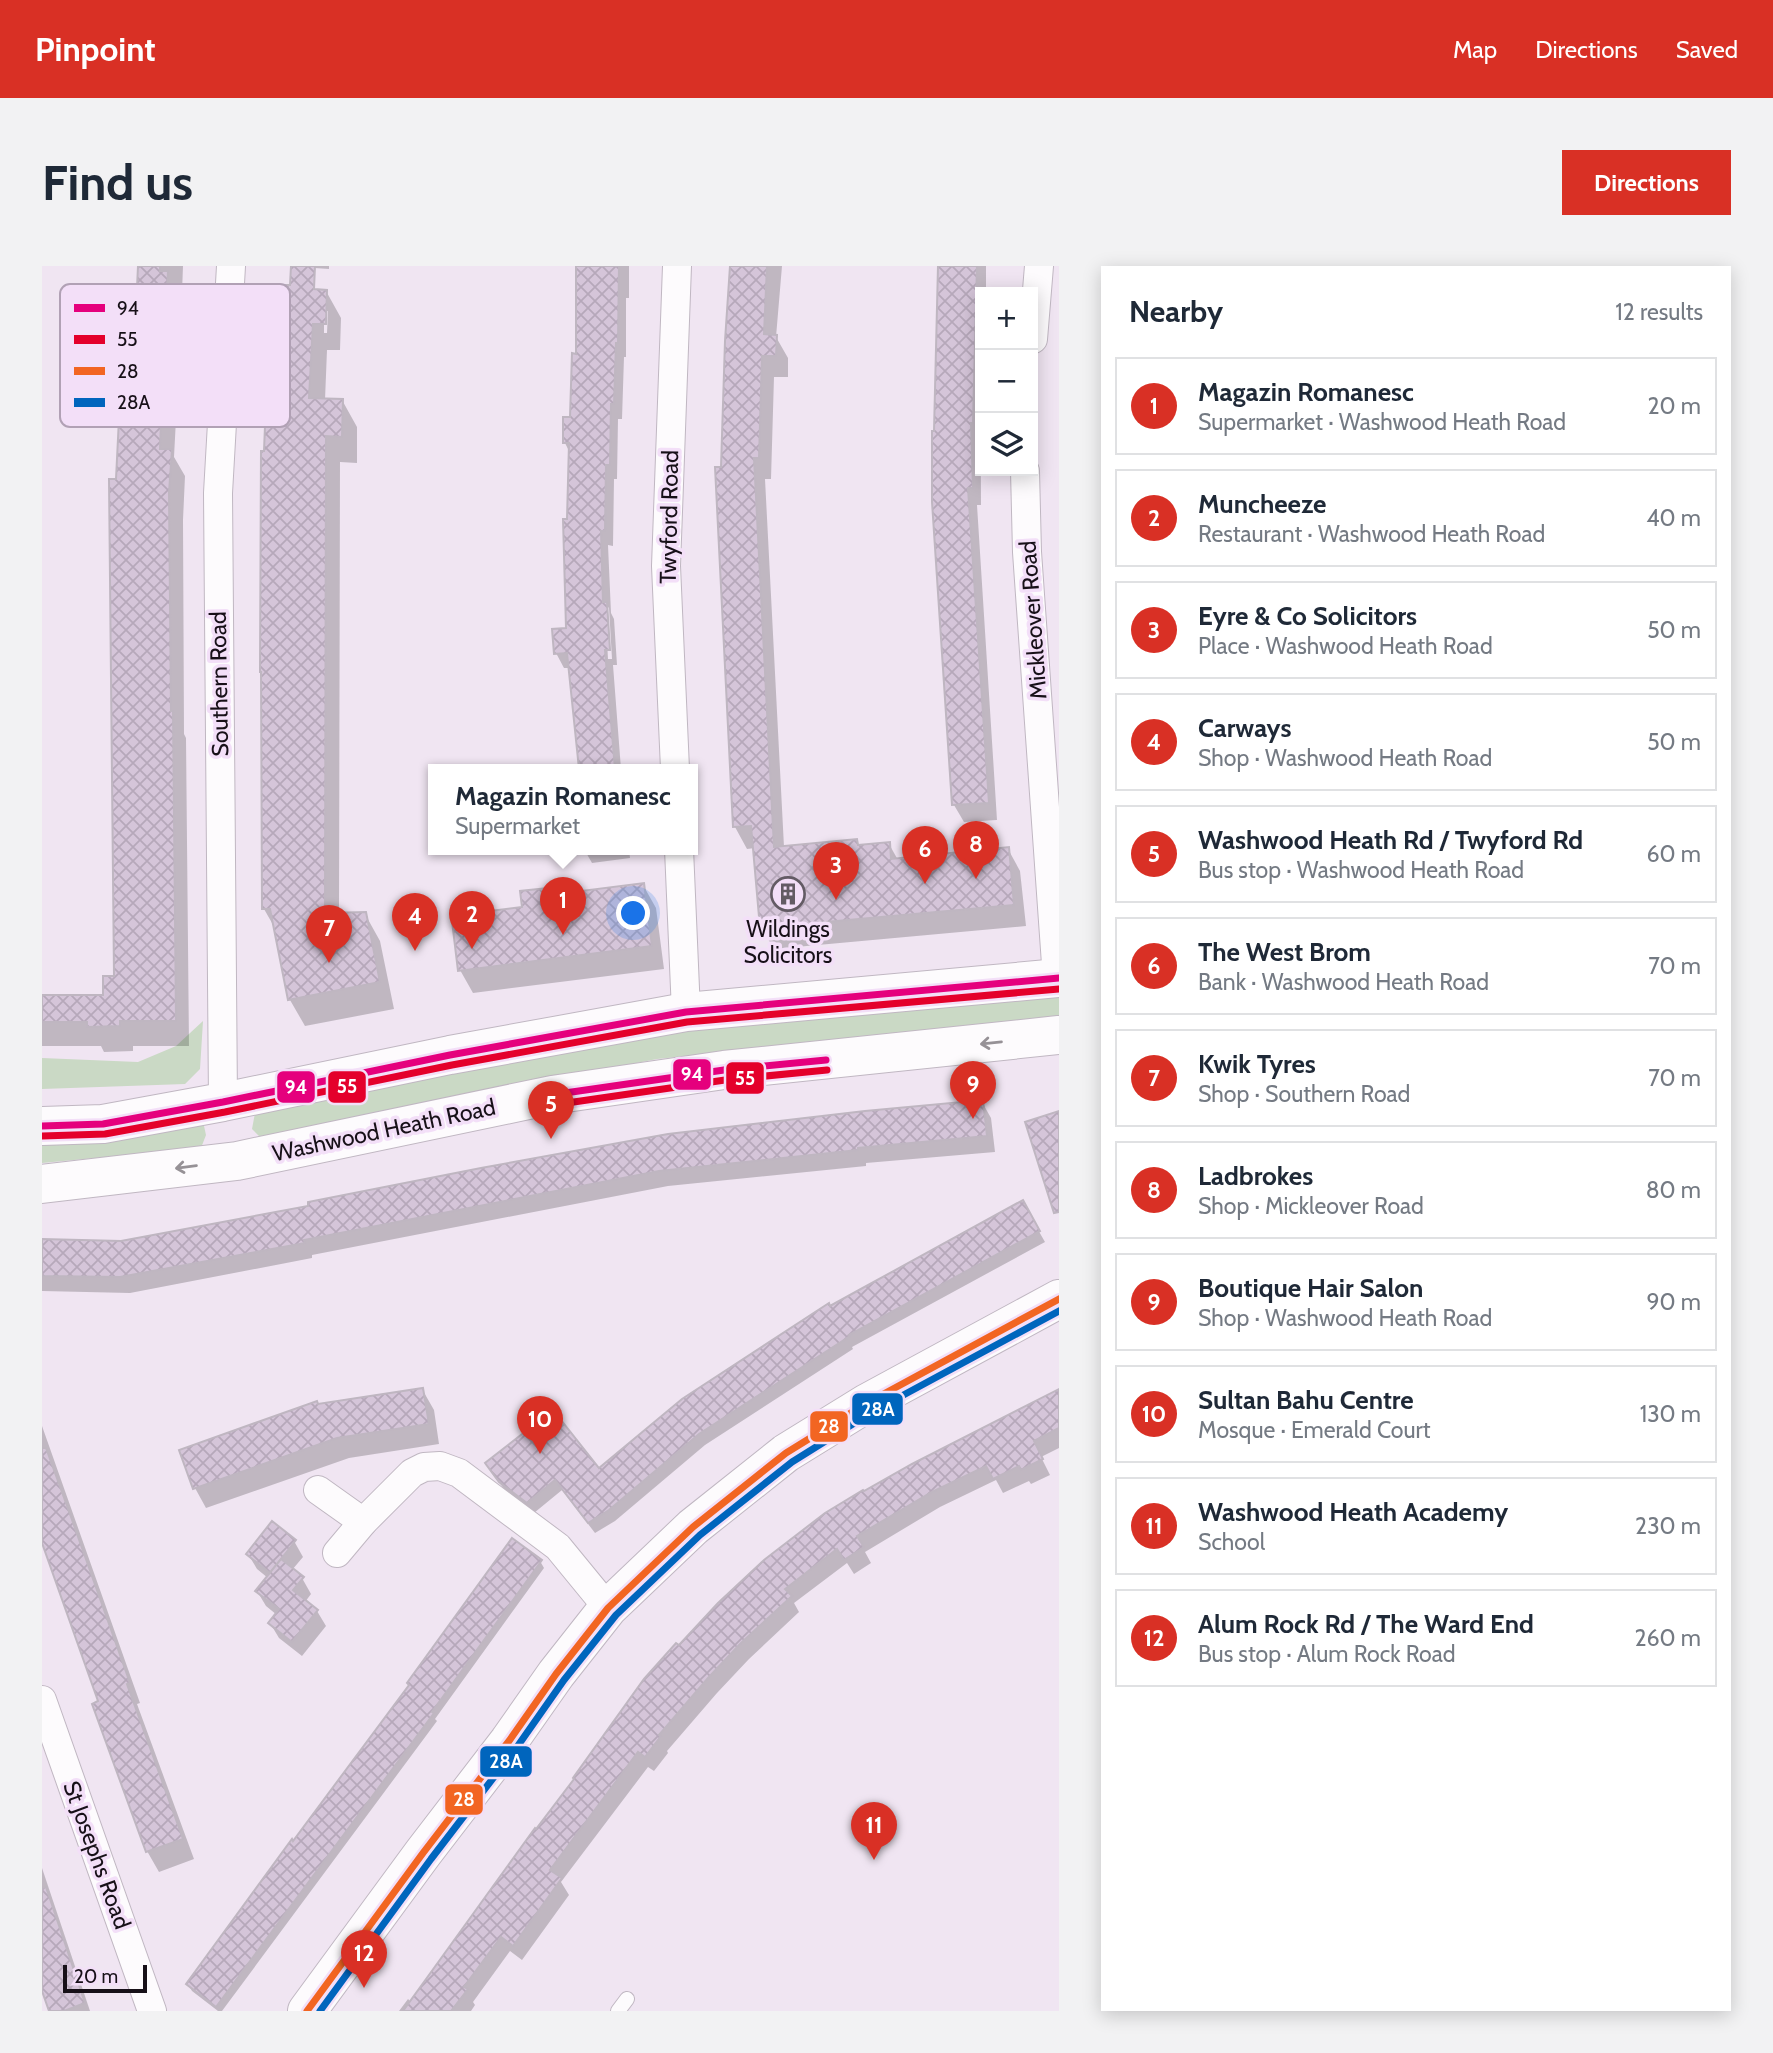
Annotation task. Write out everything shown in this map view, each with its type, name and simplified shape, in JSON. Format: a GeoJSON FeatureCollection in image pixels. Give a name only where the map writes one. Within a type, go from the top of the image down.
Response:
{"type":"FeatureCollection","features":[{"type":"Feature","properties":{"kind":"main road"},"geometry":{"type":"LineString","coordinates":[[42,1126],[103,1124],[450,1055],[686,1012],[1058,978]]}},
{"type":"Feature","properties":{"kind":"main road","name":"Washwood Heath Road"},"geometry":{"type":"LineString","coordinates":[[42,1184],[240,1160],[552,1095],[724,1070],[1059,1035]]}},
{"type":"Feature","properties":{"kind":"main road"},"geometry":{"type":"LineString","coordinates":[[223,1102],[240,1160]]}},
{"type":"Feature","properties":{"kind":"main road"},"geometry":{"type":"LineString","coordinates":[[307,2011],[556,1674],[608,1608],[693,1527],[786,1453],[867,1403],[1059,1299]]}},
{"type":"Feature","properties":{"kind":"street","name":"Southern Road"},"geometry":{"type":"LineString","coordinates":[[230,284],[231,266]]}},
{"type":"Feature","properties":{"kind":"street","name":"Twyford Road"},"geometry":{"type":"LineString","coordinates":[[675,764],[666,566],[677,266]]}},
{"type":"Feature","properties":{"kind":"street"},"geometry":{"type":"LineString","coordinates":[[1037,287],[1039,266]]}},
{"type":"Feature","properties":{"kind":"street","name":"Southern Road"},"geometry":{"type":"LineString","coordinates":[[222,427],[218,492],[223,1102]]}},
{"type":"Feature","properties":{"kind":"street","name":"Mickleover Road"},"geometry":{"type":"LineString","coordinates":[[1025,476],[1027,552],[1052,802],[1058,978]]}},
{"type":"Feature","properties":{"kind":"street"},"geometry":{"type":"LineString","coordinates":[[679,855],[686,1012]]}},
{"type":"Feature","properties":{"kind":"street"},"geometry":{"type":"LineString","coordinates":[[337,1553],[363,1522],[412,1473],[424,1467],[440,1466],[459,1473],[558,1547],[608,1608]]}},
{"type":"Feature","properties":{"kind":"street"},"geometry":{"type":"LineString","coordinates":[[318,1490],[363,1522]]}},
{"type":"Feature","properties":{"kind":"street","name":"St Josephs Road"},"geometry":{"type":"LineString","coordinates":[[42,1700],[152,2011]]}},
{"type":"Feature","properties":{"kind":"green space"},"geometry":{"type":"Polygon","coordinates":[[[1059,991],[1059,1019],[657,1059],[260,1137],[252,1129],[255,1113],[683,1025],[1059,991]]]}},
{"type":"Feature","properties":{"kind":"green space"},"geometry":{"type":"Polygon","coordinates":[[[203,1021],[200,1069],[185,1084],[42,1089],[42,1058],[138,1062],[176,1046],[203,1021]]]}},
{"type":"Feature","properties":{"kind":"green space"},"geometry":{"type":"Polygon","coordinates":[[[192,1125],[204,1126],[206,1135],[201,1148],[42,1163],[42,1141],[192,1125]]]}},
{"type":"Feature","properties":{"kind":"building"},"geometry":{"type":"Polygon","coordinates":[[[138,266],[160,266],[160,271],[168,271],[167,284],[137,284],[138,266]]]}},
{"type":"Feature","properties":{"kind":"building"},"geometry":{"type":"Polygon","coordinates":[[[291,266],[315,266],[314,289],[327,290],[326,324],[313,324],[309,398],[343,399],[342,437],[326,436],[325,913],[366,912],[380,982],[288,1000],[270,909],[262,909],[260,672],[261,451],[264,451],[265,427],[290,427],[291,266]]]}},
{"type":"Feature","properties":{"kind":"building"},"geometry":{"type":"Polygon","coordinates":[[[576,266],[619,266],[618,343],[614,404],[611,404],[610,465],[606,465],[605,531],[601,531],[603,602],[607,602],[610,650],[605,650],[615,764],[578,764],[567,653],[554,654],[552,629],[566,628],[563,519],[567,519],[569,443],[563,443],[563,417],[570,417],[572,353],[576,354],[576,266]]]}},
{"type":"Feature","properties":{"kind":"building"},"geometry":{"type":"Polygon","coordinates":[[[730,266],[767,266],[764,334],[777,335],[776,356],[762,356],[759,458],[754,458],[774,847],[857,839],[858,845],[890,842],[891,859],[1009,847],[1014,905],[760,928],[751,826],[733,827],[715,467],[721,467],[730,266]]]}},
{"type":"Feature","properties":{"kind":"building"},"geometry":{"type":"Polygon","coordinates":[[[938,266],[977,266],[971,423],[973,488],[968,488],[989,803],[952,805],[932,502],[938,266]]]}},
{"type":"Feature","properties":{"kind":"building"},"geometry":{"type":"Polygon","coordinates":[[[119,427],[161,427],[160,449],[172,449],[169,493],[176,1021],[120,1021],[120,1026],[87,1027],[87,1022],[42,1022],[42,995],[103,995],[103,976],[114,976],[109,479],[116,479],[119,427]]]}},
{"type":"Feature","properties":{"kind":"building"},"geometry":{"type":"Polygon","coordinates":[[[644,883],[652,946],[458,971],[452,921],[467,919],[466,914],[522,907],[520,891],[557,887],[558,894],[644,883]]]}},
{"type":"Feature","properties":{"kind":"building"},"geometry":{"type":"Polygon","coordinates":[[[983,1100],[987,1136],[659,1171],[304,1240],[305,1243],[120,1277],[42,1276],[42,1239],[121,1241],[308,1206],[308,1202],[481,1168],[668,1134],[983,1100]]]}},
{"type":"Feature","properties":{"kind":"building"},"geometry":{"type":"Polygon","coordinates":[[[1059,1111],[1059,1212],[1054,1213],[1025,1122],[1059,1111]]]}},
{"type":"Feature","properties":{"kind":"building"},"geometry":{"type":"Polygon","coordinates":[[[1023,1200],[1040,1231],[849,1335],[699,1434],[609,1510],[588,1523],[555,1480],[527,1503],[499,1482],[485,1463],[553,1410],[599,1468],[682,1399],[829,1303],[830,1306],[1023,1200]]]}},
{"type":"Feature","properties":{"kind":"building"},"geometry":{"type":"Polygon","coordinates":[[[423,1388],[429,1424],[337,1438],[193,1489],[179,1450],[317,1401],[318,1404],[423,1388]]]}},
{"type":"Feature","properties":{"kind":"building"},"geometry":{"type":"Polygon","coordinates":[[[1059,1389],[1059,1428],[1034,1441],[1043,1459],[1021,1470],[1019,1466],[993,1479],[986,1466],[932,1492],[857,1536],[864,1547],[844,1560],[837,1549],[785,1589],[792,1596],[708,1678],[659,1735],[661,1736],[645,1757],[638,1752],[550,1870],[562,1878],[513,1946],[501,1937],[464,1987],[468,1989],[451,2011],[403,2011],[644,1679],[676,1643],[679,1645],[718,1603],[764,1560],[825,1513],[912,1464],[1059,1389]]]}},
{"type":"Feature","properties":{"kind":"building"},"geometry":{"type":"Polygon","coordinates":[[[42,1448],[46,1448],[71,1517],[183,1839],[146,1852],[92,1704],[98,1701],[42,1543],[42,1448]]]}},
{"type":"Feature","properties":{"kind":"building"},"geometry":{"type":"Polygon","coordinates":[[[272,1521],[296,1540],[270,1573],[246,1554],[272,1521]]]}},
{"type":"Feature","properties":{"kind":"building"},"geometry":{"type":"Polygon","coordinates":[[[512,1538],[542,1560],[432,1712],[434,1713],[216,2007],[186,1984],[409,1685],[407,1683],[512,1538]]]}},
{"type":"Feature","properties":{"kind":"building"},"geometry":{"type":"Polygon","coordinates":[[[281,1559],[304,1577],[293,1590],[318,1610],[292,1642],[268,1623],[279,1609],[255,1591],[281,1559]]]}},
{"type":"Feature","properties":{"kind":"building"},"geometry":{"type":"Polygon","coordinates":[[[46,1887],[85,2003],[64,2011],[49,2011],[42,1991],[42,1888],[46,1887]]]}},
{"type":"Feature","properties":{"kind":"transit line","name":"94"},"geometry":{"type":"LineString","coordinates":[[42,1126],[103,1124],[450,1055],[686,1012],[1059,978]]}},
{"type":"Feature","properties":{"kind":"transit line","name":"55"},"geometry":{"type":"LineString","coordinates":[[42,1136],[105,1134],[452,1065],[687,1022],[1059,989]]}},
{"type":"Feature","properties":{"kind":"transit line","name":"94"},"geometry":{"type":"LineString","coordinates":[[558,1094],[724,1070],[826,1060]]}},
{"type":"Feature","properties":{"kind":"transit line","name":"55"},"geometry":{"type":"LineString","coordinates":[[560,1104],[725,1080],[827,1070]]}},
{"type":"Feature","properties":{"kind":"transit line","name":"28"},"geometry":{"type":"LineString","coordinates":[[307,2011],[556,1674],[608,1608],[693,1527],[786,1453],[867,1403],[1059,1299]]}},
{"type":"Feature","properties":{"kind":"transit line","name":"28A"},"geometry":{"type":"LineString","coordinates":[[320,2011],[564,1680],[616,1615],[700,1535],[792,1462],[872,1412],[1059,1311]]}},
{"type":"Feature","properties":{"kind":"place","name":"Ladbrokes"},"geometry":{"type":"Point","coordinates":[976,879]}},
{"type":"Feature","properties":{"kind":"place","name":"The West Brom"},"geometry":{"type":"Point","coordinates":[925,884]}},
{"type":"Feature","properties":{"kind":"place","name":"Wildings Solicitors"},"geometry":{"type":"Point","coordinates":[788,894]}},
{"type":"Feature","properties":{"kind":"place","name":"Eyre & Co Solicitors"},"geometry":{"type":"Point","coordinates":[836,900]}},
{"type":"Feature","properties":{"kind":"place","name":"Magazin Romanesc"},"geometry":{"type":"Point","coordinates":[563,935]}},
{"type":"Feature","properties":{"kind":"place","name":"Muncheeze"},"geometry":{"type":"Point","coordinates":[472,949]}},
{"type":"Feature","properties":{"kind":"place","name":"Carways"},"geometry":{"type":"Point","coordinates":[415,951]}},
{"type":"Feature","properties":{"kind":"place","name":"Kwik Tyres"},"geometry":{"type":"Point","coordinates":[329,963]}},
{"type":"Feature","properties":{"kind":"place","name":"Boutique Hair Salon"},"geometry":{"type":"Point","coordinates":[973,1119]}},
{"type":"Feature","properties":{"kind":"place","name":"Washwood Heath Rd / Twyford Rd"},"geometry":{"type":"Point","coordinates":[551,1139]}},
{"type":"Feature","properties":{"kind":"place","name":"Sultan Bahu Centre"},"geometry":{"type":"Point","coordinates":[540,1454]}},
{"type":"Feature","properties":{"kind":"place","name":"Washwood Heath Academy"},"geometry":{"type":"Point","coordinates":[874,1860]}},
{"type":"Feature","properties":{"kind":"place","name":"Alum Rock Rd / The Ward End"},"geometry":{"type":"Point","coordinates":[364,1988]}}]}
